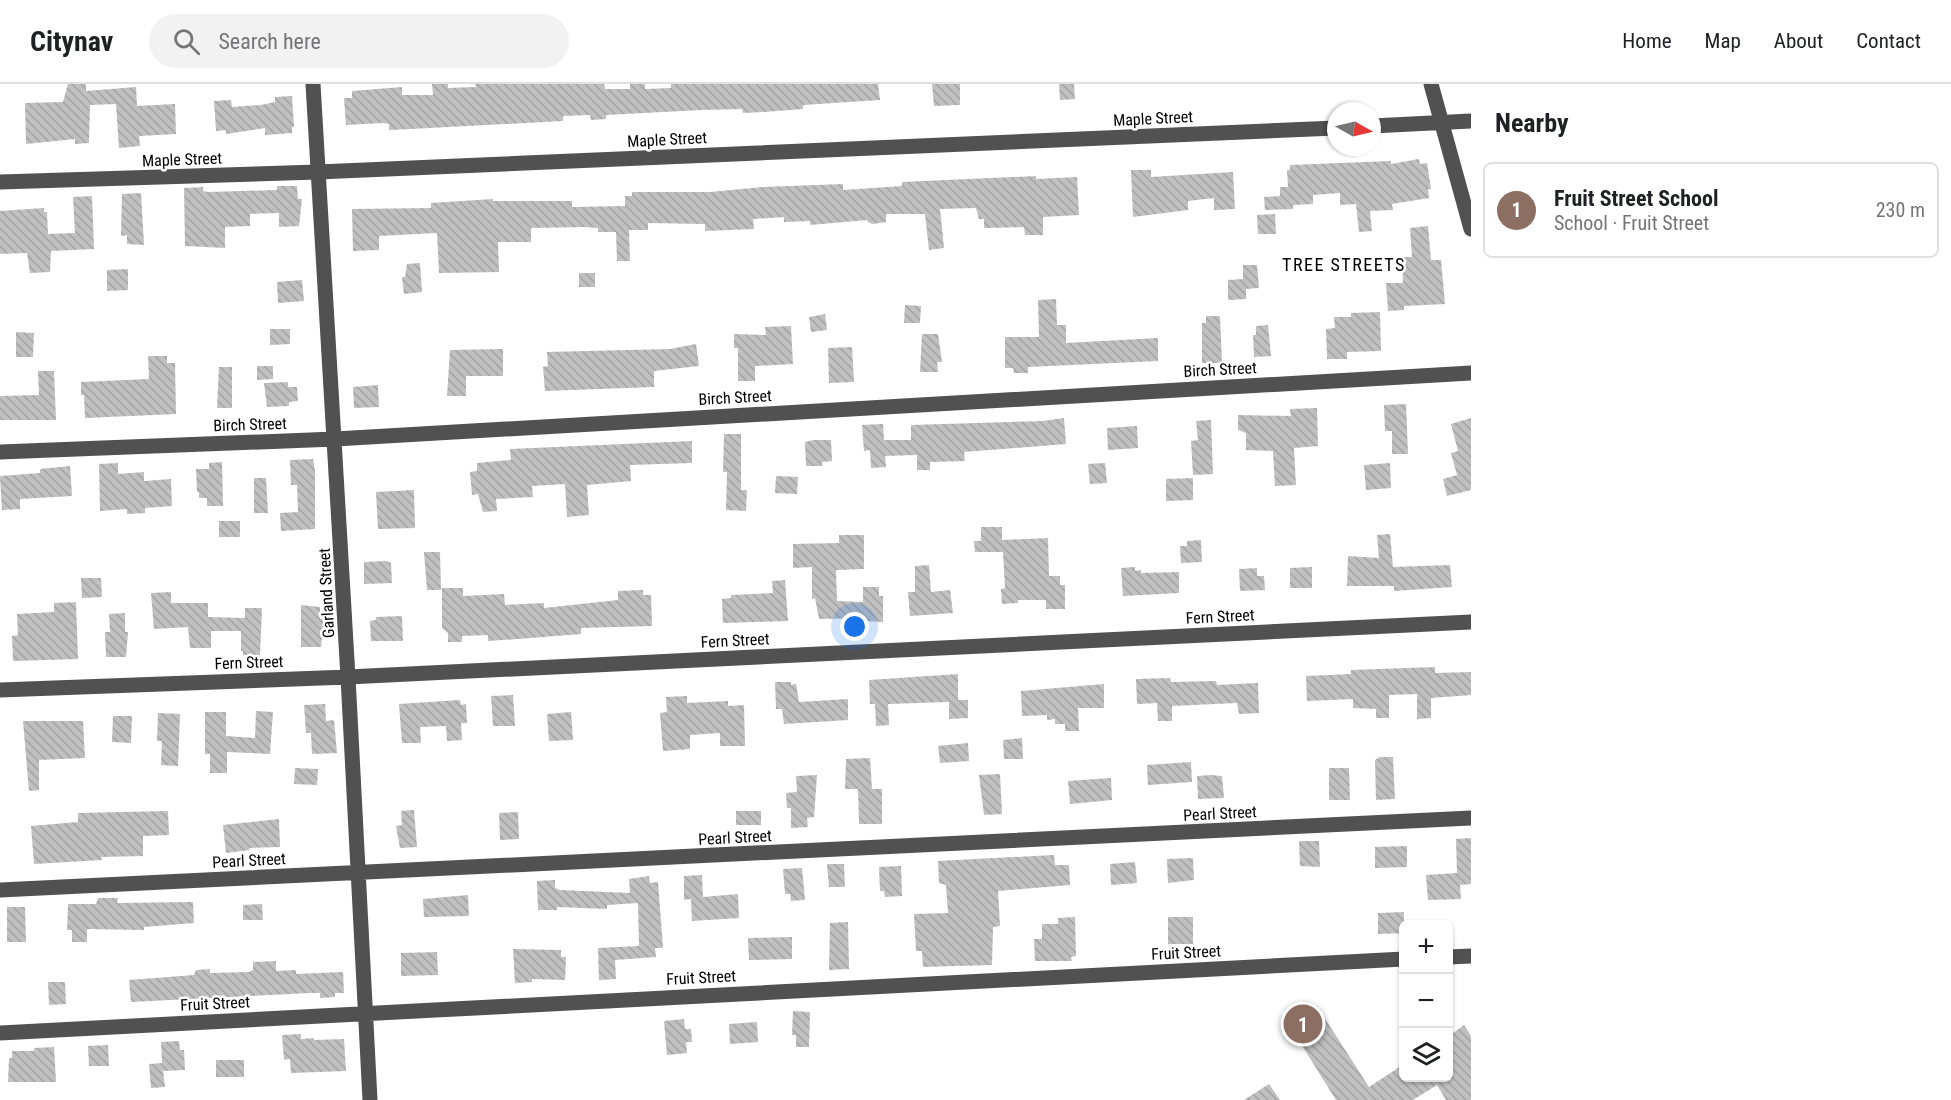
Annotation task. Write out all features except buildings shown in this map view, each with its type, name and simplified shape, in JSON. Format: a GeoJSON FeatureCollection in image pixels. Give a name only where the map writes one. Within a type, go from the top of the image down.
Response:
{"type":"FeatureCollection","features":[{"type":"Feature","properties":{"kind":"street","name":"Garland Street"},"geometry":{"type":"LineString","coordinates":[[313,84],[370,1100]]}},
{"type":"Feature","properties":{"kind":"street"},"geometry":{"type":"LineString","coordinates":[[1431,84],[1471,229]]}},
{"type":"Feature","properties":{"kind":"street"},"geometry":{"type":"LineString","coordinates":[[1381,126],[1471,121]]}},
{"type":"Feature","properties":{"kind":"street","name":"Maple Street"},"geometry":{"type":"LineString","coordinates":[[0,182],[318,172],[1327,128]]}},
{"type":"Feature","properties":{"kind":"street","name":"Birch Street"},"geometry":{"type":"LineString","coordinates":[[0,452],[334,439],[1471,373]]}},
{"type":"Feature","properties":{"kind":"street","name":"Fern Street"},"geometry":{"type":"LineString","coordinates":[[0,690],[348,677],[1471,622]]}},
{"type":"Feature","properties":{"kind":"street","name":"Pearl Street"},"geometry":{"type":"LineString","coordinates":[[0,890],[1471,818]]}},
{"type":"Feature","properties":{"kind":"street"},"geometry":{"type":"LineString","coordinates":[[1453,957],[1471,956]]}},
{"type":"Feature","properties":{"kind":"street","name":"Fruit Street"},"geometry":{"type":"LineString","coordinates":[[0,1034],[1399,959]]}},
{"type":"Feature","properties":{"kind":"place","name":"Fruit Street School"},"geometry":{"type":"Point","coordinates":[1303,1024]}},
{"type":"Feature","properties":{"kind":"district","name":"TREE STREETS"},"geometry":{"type":"Point","coordinates":[1344,265]}}]}
